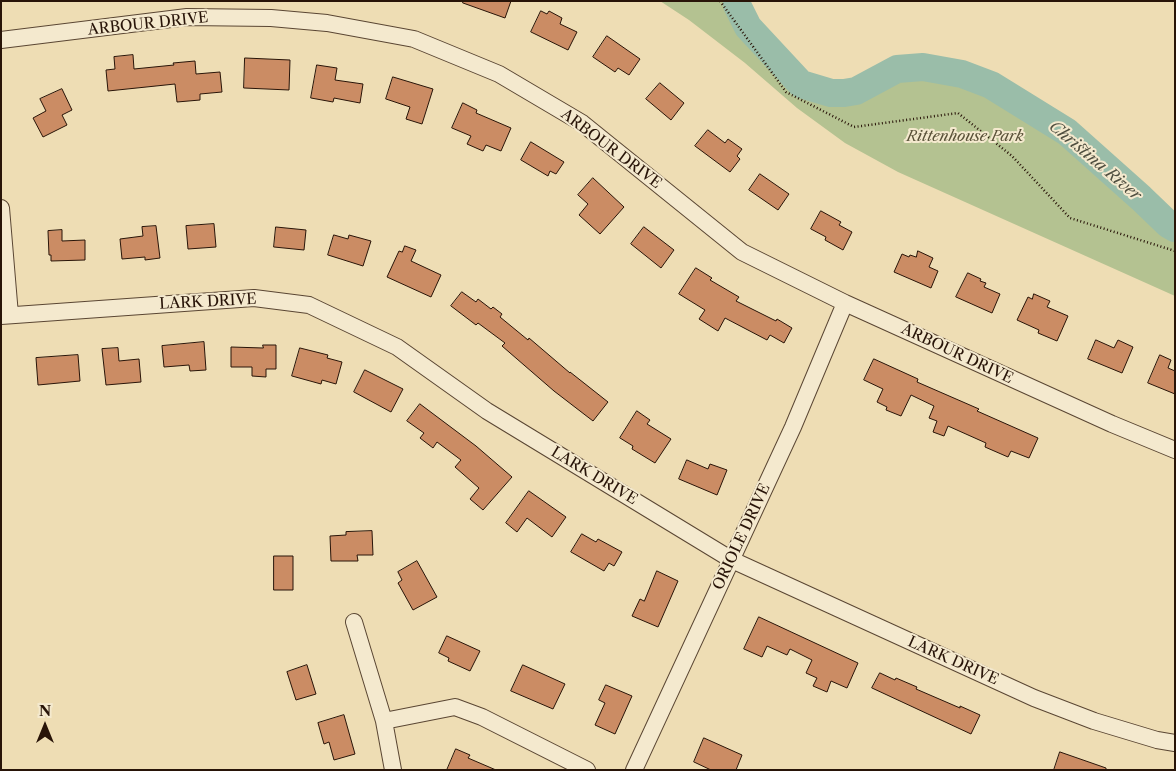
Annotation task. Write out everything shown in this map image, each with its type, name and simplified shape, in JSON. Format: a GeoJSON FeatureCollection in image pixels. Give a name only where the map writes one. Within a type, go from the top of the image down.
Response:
{"type":"FeatureCollection","features":[{"type":"Feature","properties":{"kind":"street","name":"ARBOUR DRIVE"},"geometry":{"type":"LineString","coordinates":[[1,40],[187,17],[271,18],[327,22],[414,39],[499,74],[582,123],[742,252],[845,303],[1112,424],[1175,450]]}},
{"type":"Feature","properties":{"kind":"street"},"geometry":{"type":"LineString","coordinates":[[1,208],[6,315]]}},
{"type":"Feature","properties":{"kind":"street","name":"LARK DRIVE"},"geometry":{"type":"LineString","coordinates":[[6,315],[254,298],[310,305],[397,347],[487,412],[732,560],[1034,698],[1094,721],[1157,740],[1175,743]]}},
{"type":"Feature","properties":{"kind":"street","name":"ORIOLE DRIVE"},"geometry":{"type":"LineString","coordinates":[[634,770],[794,427],[845,303]]}},
{"type":"Feature","properties":{"kind":"street"},"geometry":{"type":"LineString","coordinates":[[354,622],[384,721],[393,770]]}},
{"type":"Feature","properties":{"kind":"street"},"geometry":{"type":"LineString","coordinates":[[384,721],[455,707],[482,717],[587,770]]}},
{"type":"Feature","properties":{"kind":"path"},"geometry":{"type":"LineString","coordinates":[[720,1],[786,92],[854,127],[958,113],[1012,156],[1070,218],[1175,251]]}},
{"type":"Feature","properties":{"kind":"green space","name":"Rittenhouse Park"},"geometry":{"type":"Polygon","coordinates":[[[660,1],[737,1],[740,11],[754,33],[774,57],[801,84],[831,93],[856,91],[897,69],[923,67],[962,74],[991,85],[1067,132],[1168,224],[1175,228],[1175,296],[898,172],[845,143],[797,108],[745,63],[689,20],[660,1]]]}},
{"type":"Feature","properties":{"kind":"building"},"geometry":{"type":"Polygon","coordinates":[[[463,1],[511,1],[505,18],[463,3],[463,1]]]}},
{"type":"Feature","properties":{"kind":"building"},"geometry":{"type":"Polygon","coordinates":[[[541,11],[547,14],[549,11],[562,18],[560,24],[577,32],[568,50],[531,32],[541,11]]]}},
{"type":"Feature","properties":{"kind":"building"},"geometry":{"type":"Polygon","coordinates":[[[607,36],[640,59],[629,75],[618,68],[615,72],[593,57],[607,36]]]}},
{"type":"Feature","properties":{"kind":"building"},"geometry":{"type":"Polygon","coordinates":[[[133,55],[134,69],[195,61],[196,74],[220,72],[222,92],[200,94],[200,100],[177,102],[175,84],[108,91],[106,70],[115,69],[114,57],[133,55]]]}},
{"type":"Feature","properties":{"kind":"building"},"geometry":{"type":"Polygon","coordinates":[[[245,58],[290,60],[289,90],[244,88],[245,58]]]}},
{"type":"Feature","properties":{"kind":"building"},"geometry":{"type":"Polygon","coordinates":[[[317,65],[337,68],[335,80],[363,84],[360,103],[334,98],[333,102],[311,98],[317,65]]]}},
{"type":"Feature","properties":{"kind":"building"},"geometry":{"type":"Polygon","coordinates":[[[393,77],[433,89],[422,124],[406,119],[410,107],[386,99],[393,77]]]}},
{"type":"Feature","properties":{"kind":"building"},"geometry":{"type":"Polygon","coordinates":[[[660,83],[684,103],[671,120],[646,99],[660,83]]]}},
{"type":"Feature","properties":{"kind":"building"},"geometry":{"type":"Polygon","coordinates":[[[62,89],[72,110],[62,115],[67,125],[43,137],[33,118],[46,111],[40,99],[62,89]]]}},
{"type":"Feature","properties":{"kind":"building"},"geometry":{"type":"Polygon","coordinates":[[[463,103],[477,110],[476,113],[511,128],[501,151],[486,145],[483,151],[467,144],[471,136],[452,128],[463,103]]]}},
{"type":"Feature","properties":{"kind":"building"},"geometry":{"type":"Polygon","coordinates":[[[708,130],[725,143],[728,139],[742,149],[737,156],[740,159],[730,172],[695,146],[708,130]]]}},
{"type":"Feature","properties":{"kind":"building"},"geometry":{"type":"Polygon","coordinates":[[[531,142],[564,162],[556,174],[550,171],[548,176],[521,160],[531,142]]]}},
{"type":"Feature","properties":{"kind":"building"},"geometry":{"type":"Polygon","coordinates":[[[760,174],[789,194],[778,210],[749,190],[760,174]]]}},
{"type":"Feature","properties":{"kind":"building"},"geometry":{"type":"Polygon","coordinates":[[[593,178],[624,207],[600,234],[579,215],[588,204],[578,195],[593,178]]]}},
{"type":"Feature","properties":{"kind":"building"},"geometry":{"type":"Polygon","coordinates":[[[821,211],[841,222],[839,225],[852,232],[843,250],[825,240],[826,237],[811,229],[821,211]]]}},
{"type":"Feature","properties":{"kind":"building"},"geometry":{"type":"Polygon","coordinates":[[[214,224],[216,247],[188,249],[186,226],[214,224]]]}},
{"type":"Feature","properties":{"kind":"building"},"geometry":{"type":"Polygon","coordinates":[[[156,226],[160,258],[145,260],[145,257],[122,259],[120,239],[143,236],[142,227],[156,226]]]}},
{"type":"Feature","properties":{"kind":"building"},"geometry":{"type":"Polygon","coordinates":[[[276,227],[306,230],[304,250],[274,247],[276,227]]]}},
{"type":"Feature","properties":{"kind":"building"},"geometry":{"type":"Polygon","coordinates":[[[644,227],[674,250],[661,268],[631,244],[644,227]]]}},
{"type":"Feature","properties":{"kind":"building"},"geometry":{"type":"Polygon","coordinates":[[[62,230],[62,241],[85,240],[85,260],[51,261],[48,231],[62,230]]]}},
{"type":"Feature","properties":{"kind":"building"},"geometry":{"type":"Polygon","coordinates":[[[334,235],[348,239],[349,235],[371,241],[363,266],[328,255],[334,235]]]}},
{"type":"Feature","properties":{"kind":"building"},"geometry":{"type":"Polygon","coordinates":[[[405,246],[416,250],[411,261],[441,275],[431,297],[387,277],[399,251],[402,252],[405,246]]]}},
{"type":"Feature","properties":{"kind":"building"},"geometry":{"type":"Polygon","coordinates":[[[918,251],[933,258],[929,267],[938,271],[931,288],[894,272],[902,254],[916,257],[918,251]]]}},
{"type":"Feature","properties":{"kind":"building"},"geometry":{"type":"Polygon","coordinates":[[[696,268],[712,278],[710,280],[739,297],[736,301],[776,321],[777,319],[792,328],[784,343],[770,335],[767,340],[725,318],[718,331],[699,319],[705,310],[679,294],[696,268]]]}},
{"type":"Feature","properties":{"kind":"building"},"geometry":{"type":"Polygon","coordinates":[[[968,273],[986,283],[984,287],[1000,294],[992,313],[956,297],[968,273]]]}},
{"type":"Feature","properties":{"kind":"building"},"geometry":{"type":"Polygon","coordinates":[[[462,292],[476,302],[478,299],[491,309],[493,307],[502,314],[500,317],[608,402],[593,421],[554,391],[502,346],[505,343],[478,323],[476,325],[451,306],[462,292]]]}},
{"type":"Feature","properties":{"kind":"building"},"geometry":{"type":"Polygon","coordinates":[[[1034,294],[1050,301],[1047,307],[1068,316],[1057,341],[1038,333],[1039,330],[1017,320],[1028,297],[1032,299],[1034,294]]]}},
{"type":"Feature","properties":{"kind":"building"},"geometry":{"type":"Polygon","coordinates":[[[1096,340],[1114,348],[1118,340],[1133,347],[1122,373],[1088,359],[1096,340]]]}},
{"type":"Feature","properties":{"kind":"building"},"geometry":{"type":"Polygon","coordinates":[[[204,342],[206,370],[190,371],[189,365],[164,367],[162,346],[204,342]]]}},
{"type":"Feature","properties":{"kind":"building"},"geometry":{"type":"Polygon","coordinates":[[[263,345],[276,345],[276,369],[266,369],[266,377],[252,376],[252,367],[231,367],[231,347],[263,348],[263,345]]]}},
{"type":"Feature","properties":{"kind":"building"},"geometry":{"type":"Polygon","coordinates":[[[118,348],[119,361],[139,359],[141,382],[106,385],[102,349],[118,348]]]}},
{"type":"Feature","properties":{"kind":"building"},"geometry":{"type":"Polygon","coordinates":[[[300,348],[328,355],[327,358],[342,362],[336,384],[322,380],[321,384],[292,376],[300,348]]]}},
{"type":"Feature","properties":{"kind":"building"},"geometry":{"type":"Polygon","coordinates":[[[78,355],[80,381],[38,385],[36,358],[78,355]]]}},
{"type":"Feature","properties":{"kind":"building"},"geometry":{"type":"Polygon","coordinates":[[[1160,355],[1171,360],[1168,368],[1175,371],[1175,394],[1148,383],[1160,355]]]}},
{"type":"Feature","properties":{"kind":"building"},"geometry":{"type":"Polygon","coordinates":[[[874,359],[918,379],[917,382],[979,409],[977,411],[1038,438],[1029,458],[1011,451],[1008,457],[985,447],[986,443],[948,426],[944,436],[933,432],[937,421],[929,418],[934,406],[911,395],[901,416],[886,410],[887,407],[877,402],[883,389],[864,380],[874,359]]]}},
{"type":"Feature","properties":{"kind":"building"},"geometry":{"type":"Polygon","coordinates":[[[365,370],[403,389],[391,412],[354,392],[365,370]]]}},
{"type":"Feature","properties":{"kind":"building"},"geometry":{"type":"Polygon","coordinates":[[[420,404],[476,446],[512,477],[483,510],[470,499],[479,488],[455,467],[461,460],[437,442],[433,448],[420,438],[424,433],[407,421],[420,404]]]}},
{"type":"Feature","properties":{"kind":"building"},"geometry":{"type":"Polygon","coordinates":[[[637,411],[650,420],[647,424],[671,439],[655,463],[632,449],[633,446],[620,438],[637,411]]]}},
{"type":"Feature","properties":{"kind":"building"},"geometry":{"type":"Polygon","coordinates":[[[687,460],[708,469],[710,464],[727,470],[717,495],[679,479],[687,460]]]}},
{"type":"Feature","properties":{"kind":"building"},"geometry":{"type":"Polygon","coordinates":[[[529,491],[566,517],[552,537],[527,518],[517,532],[506,523],[529,491]]]}},
{"type":"Feature","properties":{"kind":"building"},"geometry":{"type":"Polygon","coordinates":[[[372,531],[373,555],[357,555],[358,561],[331,561],[330,536],[346,535],[346,532],[372,531]]]}},
{"type":"Feature","properties":{"kind":"building"},"geometry":{"type":"Polygon","coordinates":[[[582,534],[596,542],[598,539],[622,552],[614,566],[609,563],[604,571],[571,552],[582,534]]]}},
{"type":"Feature","properties":{"kind":"building"},"geometry":{"type":"Polygon","coordinates":[[[274,556],[293,556],[293,590],[274,590],[274,556]]]}},
{"type":"Feature","properties":{"kind":"building"},"geometry":{"type":"Polygon","coordinates":[[[417,561],[437,597],[413,610],[398,583],[402,580],[398,572],[417,561]]]}},
{"type":"Feature","properties":{"kind":"building"},"geometry":{"type":"Polygon","coordinates":[[[657,571],[678,581],[658,627],[632,616],[640,599],[644,601],[657,571]]]}},
{"type":"Feature","properties":{"kind":"building"},"geometry":{"type":"Polygon","coordinates":[[[759,617],[858,663],[847,688],[831,681],[827,692],[813,686],[817,678],[806,673],[812,660],[790,649],[787,655],[767,646],[762,657],[744,649],[759,617]]]}},
{"type":"Feature","properties":{"kind":"building"},"geometry":{"type":"Polygon","coordinates":[[[447,636],[480,651],[470,671],[448,661],[449,658],[439,653],[447,636]]]}},
{"type":"Feature","properties":{"kind":"building"},"geometry":{"type":"Polygon","coordinates":[[[307,665],[316,694],[296,700],[287,672],[307,665]]]}},
{"type":"Feature","properties":{"kind":"building"},"geometry":{"type":"Polygon","coordinates":[[[523,665],[565,684],[553,709],[511,691],[523,665]]]}},
{"type":"Feature","properties":{"kind":"building"},"geometry":{"type":"Polygon","coordinates":[[[880,673],[895,680],[896,678],[917,687],[916,689],[980,715],[971,734],[872,688],[880,673]]]}},
{"type":"Feature","properties":{"kind":"building"},"geometry":{"type":"Polygon","coordinates":[[[606,685],[632,696],[615,734],[595,725],[605,703],[599,700],[606,685]]]}},
{"type":"Feature","properties":{"kind":"building"},"geometry":{"type":"Polygon","coordinates":[[[344,715],[355,754],[334,760],[329,742],[324,744],[318,723],[344,715]]]}},
{"type":"Feature","properties":{"kind":"building"},"geometry":{"type":"Polygon","coordinates":[[[704,738],[742,755],[736,770],[711,770],[694,762],[704,738]]]}},
{"type":"Feature","properties":{"kind":"building"},"geometry":{"type":"Polygon","coordinates":[[[456,749],[470,755],[468,758],[496,770],[447,770],[456,749]]]}},
{"type":"Feature","properties":{"kind":"building"},"geometry":{"type":"Polygon","coordinates":[[[1060,752],[1106,768],[1106,770],[1054,770],[1060,752]]]}},
{"type":"Feature","properties":{"kind":"waterway","name":"Christina River"},"geometry":{"type":"LineString","coordinates":[[737,1],[737,5],[748,27],[801,84],[831,93],[844,93],[856,91],[897,69],[923,67],[962,74],[991,85],[1067,132],[1168,224],[1175,228]]}}]}
